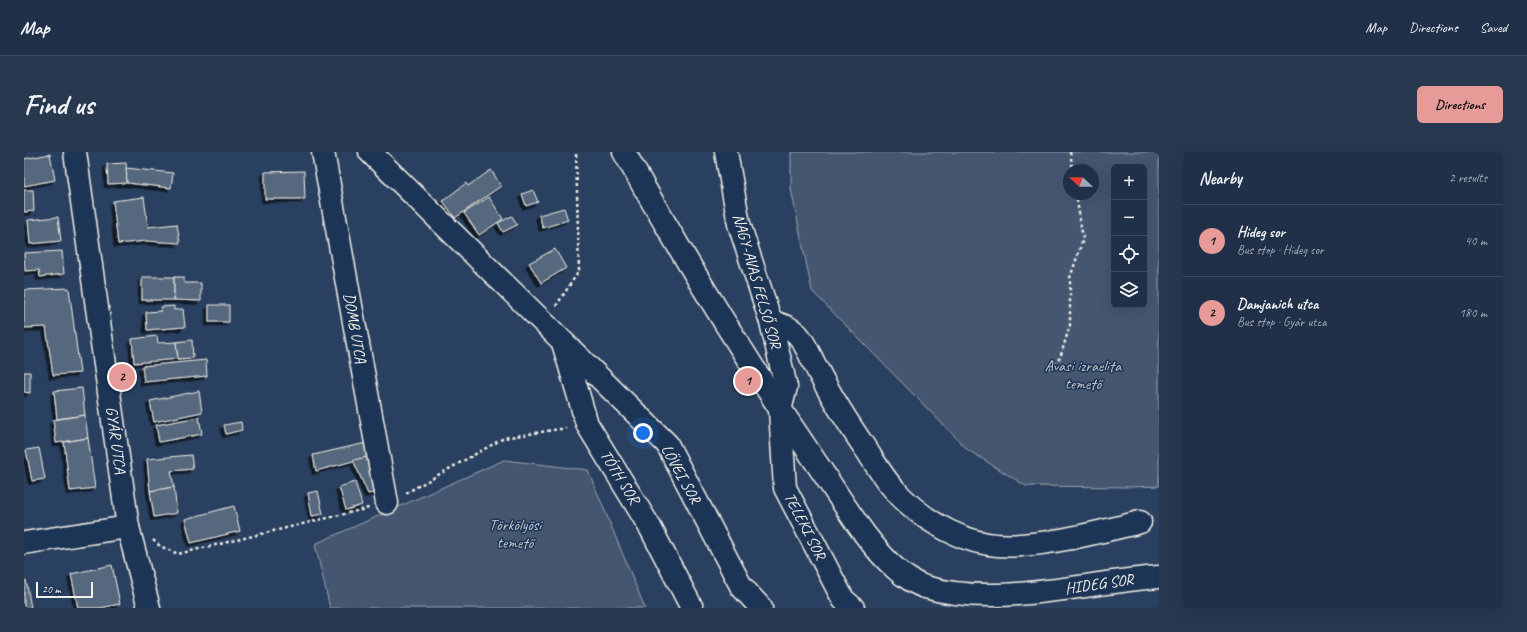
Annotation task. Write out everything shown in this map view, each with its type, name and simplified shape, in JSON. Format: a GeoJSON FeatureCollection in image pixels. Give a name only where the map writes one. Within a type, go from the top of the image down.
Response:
{"type":"FeatureCollection","features":[{"type":"Feature","properties":{"kind":"street","name":"GYÁR UTCA"},"geometry":{"type":"LineString","coordinates":[[74,152],[128,527],[149,608]]}},
{"type":"Feature","properties":{"kind":"street","name":"DOMB UTCA"},"geometry":{"type":"LineString","coordinates":[[323,152],[387,503]]}},
{"type":"Feature","properties":{"kind":"street"},"geometry":{"type":"LineString","coordinates":[[370,152],[562,340]]}},
{"type":"Feature","properties":{"kind":"street","name":"HIDEG SOR"},"geometry":{"type":"LineString","coordinates":[[624,152],[678,248],[780,410],[869,539],[896,570],[924,586],[958,595],[1007,596],[1159,577]]}},
{"type":"Feature","properties":{"kind":"street","name":"NAGY-AVAS FELSŐ SOR"},"geometry":{"type":"LineString","coordinates":[[726,152],[738,224],[771,322],[786,387],[780,410]]}},
{"type":"Feature","properties":{"kind":"street"},"geometry":{"type":"LineString","coordinates":[[771,322],[785,324],[797,332],[839,410],[893,488],[925,517],[955,534],[988,544],[1023,545],[1096,533],[1140,522]]}},
{"type":"Feature","properties":{"kind":"street","name":"TÓTH SOR"},"geometry":{"type":"LineString","coordinates":[[562,340],[587,424],[651,528],[692,608]]}},
{"type":"Feature","properties":{"kind":"street","name":"LÖVEI SOR"},"geometry":{"type":"LineString","coordinates":[[562,340],[667,444],[741,586],[761,608]]}},
{"type":"Feature","properties":{"kind":"street","name":"TELEKI SOR"},"geometry":{"type":"LineString","coordinates":[[780,410],[785,488],[843,599],[853,608]]}},
{"type":"Feature","properties":{"kind":"street"},"geometry":{"type":"LineString","coordinates":[[24,543],[128,527]]}},
{"type":"Feature","properties":{"kind":"path"},"geometry":{"type":"LineString","coordinates":[[544,323],[579,271],[576,152]]}},
{"type":"Feature","properties":{"kind":"path"},"geometry":{"type":"LineString","coordinates":[[1070,152],[1072,164]]}},
{"type":"Feature","properties":{"kind":"path"},"geometry":{"type":"LineString","coordinates":[[1049,368],[1060,358],[1070,325],[1070,278],[1083,239],[1077,200]]}},
{"type":"Feature","properties":{"kind":"path"},"geometry":{"type":"LineString","coordinates":[[128,527],[144,532],[160,546],[178,554],[387,503],[504,438],[587,424]]}},
{"type":"Feature","properties":{"kind":"green space","name":"Avasi izraelita temető"},"geometry":{"type":"Polygon","coordinates":[[[791,152],[1159,152],[1159,486],[1026,486],[968,450],[812,291],[791,189],[791,152]]]}},
{"type":"Feature","properties":{"kind":"green space","name":"Törkölyösi temető"},"geometry":{"type":"Polygon","coordinates":[[[504,460],[588,470],[645,608],[330,608],[315,544],[504,460]]]}},
{"type":"Feature","properties":{"kind":"building"},"geometry":{"type":"Polygon","coordinates":[[[50,154],[55,180],[24,186],[24,159],[50,154]]]}},
{"type":"Feature","properties":{"kind":"building"},"geometry":{"type":"Polygon","coordinates":[[[126,163],[127,183],[108,184],[107,164],[126,163]]]}},
{"type":"Feature","properties":{"kind":"building"},"geometry":{"type":"Polygon","coordinates":[[[126,168],[173,173],[171,188],[127,183],[126,168]]]}},
{"type":"Feature","properties":{"kind":"building"},"geometry":{"type":"Polygon","coordinates":[[[491,170],[501,186],[455,218],[443,201],[466,183],[468,186],[491,170]]]}},
{"type":"Feature","properties":{"kind":"building"},"geometry":{"type":"Polygon","coordinates":[[[304,171],[305,199],[265,199],[265,172],[304,171]]]}},
{"type":"Feature","properties":{"kind":"building"},"geometry":{"type":"Polygon","coordinates":[[[24,190],[33,190],[34,211],[24,212],[24,190]]]}},
{"type":"Feature","properties":{"kind":"building"},"geometry":{"type":"Polygon","coordinates":[[[533,190],[538,202],[526,206],[522,194],[533,190]]]}},
{"type":"Feature","properties":{"kind":"building"},"geometry":{"type":"Polygon","coordinates":[[[144,197],[148,227],[177,224],[180,243],[146,241],[118,244],[113,201],[144,197]]]}},
{"type":"Feature","properties":{"kind":"building"},"geometry":{"type":"Polygon","coordinates":[[[489,197],[503,219],[479,235],[464,213],[489,197]]]}},
{"type":"Feature","properties":{"kind":"building"},"geometry":{"type":"Polygon","coordinates":[[[564,208],[568,220],[543,228],[539,215],[564,208]]]}},
{"type":"Feature","properties":{"kind":"building"},"geometry":{"type":"Polygon","coordinates":[[[512,216],[517,225],[503,232],[498,223],[512,216]]]}},
{"type":"Feature","properties":{"kind":"building"},"geometry":{"type":"Polygon","coordinates":[[[58,217],[61,241],[30,244],[28,220],[58,217]]]}},
{"type":"Feature","properties":{"kind":"building"},"geometry":{"type":"Polygon","coordinates":[[[555,249],[566,268],[541,283],[529,263],[555,249]]]}},
{"type":"Feature","properties":{"kind":"building"},"geometry":{"type":"Polygon","coordinates":[[[62,251],[64,274],[40,277],[39,270],[25,271],[24,253],[62,251]]]}},
{"type":"Feature","properties":{"kind":"building"},"geometry":{"type":"Polygon","coordinates":[[[142,277],[174,277],[174,300],[142,300],[142,277]]]}},
{"type":"Feature","properties":{"kind":"building"},"geometry":{"type":"Polygon","coordinates":[[[174,277],[184,277],[184,283],[201,283],[201,301],[174,300],[174,277]]]}},
{"type":"Feature","properties":{"kind":"building"},"geometry":{"type":"Polygon","coordinates":[[[69,288],[80,373],[53,375],[46,327],[24,328],[24,290],[69,288]]]}},
{"type":"Feature","properties":{"kind":"building"},"geometry":{"type":"Polygon","coordinates":[[[209,305],[229,305],[229,322],[209,322],[209,305]]]}},
{"type":"Feature","properties":{"kind":"building"},"geometry":{"type":"Polygon","coordinates":[[[174,306],[174,310],[183,309],[185,327],[147,330],[146,312],[161,311],[161,307],[174,306]]]}},
{"type":"Feature","properties":{"kind":"building"},"geometry":{"type":"Polygon","coordinates":[[[157,336],[158,343],[176,342],[178,359],[134,363],[132,339],[157,336]]]}},
{"type":"Feature","properties":{"kind":"building"},"geometry":{"type":"Polygon","coordinates":[[[192,340],[193,358],[178,359],[176,342],[192,340]]]}},
{"type":"Feature","properties":{"kind":"building"},"geometry":{"type":"Polygon","coordinates":[[[206,360],[207,376],[144,382],[142,366],[206,360]]]}},
{"type":"Feature","properties":{"kind":"building"},"geometry":{"type":"Polygon","coordinates":[[[24,372],[30,372],[30,393],[24,392],[24,372]]]}},
{"type":"Feature","properties":{"kind":"building"},"geometry":{"type":"Polygon","coordinates":[[[82,388],[85,415],[57,419],[54,391],[82,388]]]}},
{"type":"Feature","properties":{"kind":"building"},"geometry":{"type":"Polygon","coordinates":[[[199,391],[202,412],[154,422],[150,401],[199,391]]]}},
{"type":"Feature","properties":{"kind":"building"},"geometry":{"type":"Polygon","coordinates":[[[85,415],[88,438],[56,443],[53,420],[85,415]]]}},
{"type":"Feature","properties":{"kind":"building"},"geometry":{"type":"Polygon","coordinates":[[[199,417],[202,434],[159,442],[156,425],[199,417]]]}},
{"type":"Feature","properties":{"kind":"building"},"geometry":{"type":"Polygon","coordinates":[[[241,422],[242,430],[226,434],[224,425],[241,422]]]}},
{"type":"Feature","properties":{"kind":"building"},"geometry":{"type":"Polygon","coordinates":[[[88,438],[95,488],[70,491],[64,442],[88,438]]]}},
{"type":"Feature","properties":{"kind":"building"},"geometry":{"type":"Polygon","coordinates":[[[366,443],[368,457],[316,471],[313,455],[366,443]]]}},
{"type":"Feature","properties":{"kind":"building"},"geometry":{"type":"Polygon","coordinates":[[[39,448],[45,479],[32,481],[26,450],[39,448]]]}},
{"type":"Feature","properties":{"kind":"building"},"geometry":{"type":"Polygon","coordinates":[[[191,455],[193,469],[171,471],[174,487],[150,491],[147,459],[191,455]]]}},
{"type":"Feature","properties":{"kind":"building"},"geometry":{"type":"Polygon","coordinates":[[[368,457],[381,491],[368,494],[353,460],[368,457]]]}},
{"type":"Feature","properties":{"kind":"building"},"geometry":{"type":"Polygon","coordinates":[[[355,482],[362,505],[346,510],[339,487],[355,482]]]}},
{"type":"Feature","properties":{"kind":"building"},"geometry":{"type":"Polygon","coordinates":[[[174,487],[177,513],[154,517],[150,491],[174,487]]]}},
{"type":"Feature","properties":{"kind":"building"},"geometry":{"type":"Polygon","coordinates":[[[318,491],[323,514],[312,516],[308,493],[318,491]]]}},
{"type":"Feature","properties":{"kind":"building"},"geometry":{"type":"Polygon","coordinates":[[[234,506],[240,531],[191,543],[185,519],[234,506]]]}},
{"type":"Feature","properties":{"kind":"building"},"geometry":{"type":"Polygon","coordinates":[[[112,565],[120,604],[100,608],[78,608],[71,574],[112,565]]]}},
{"type":"Feature","properties":{"kind":"building"},"geometry":{"type":"Polygon","coordinates":[[[26,580],[31,608],[24,608],[24,581],[26,580]]]}},
{"type":"Feature","properties":{"kind":"place","name":"Damjanich utca"},"geometry":{"type":"Point","coordinates":[122,377]}},
{"type":"Feature","properties":{"kind":"place","name":"Hideg sor"},"geometry":{"type":"Point","coordinates":[748,381]}}]}
